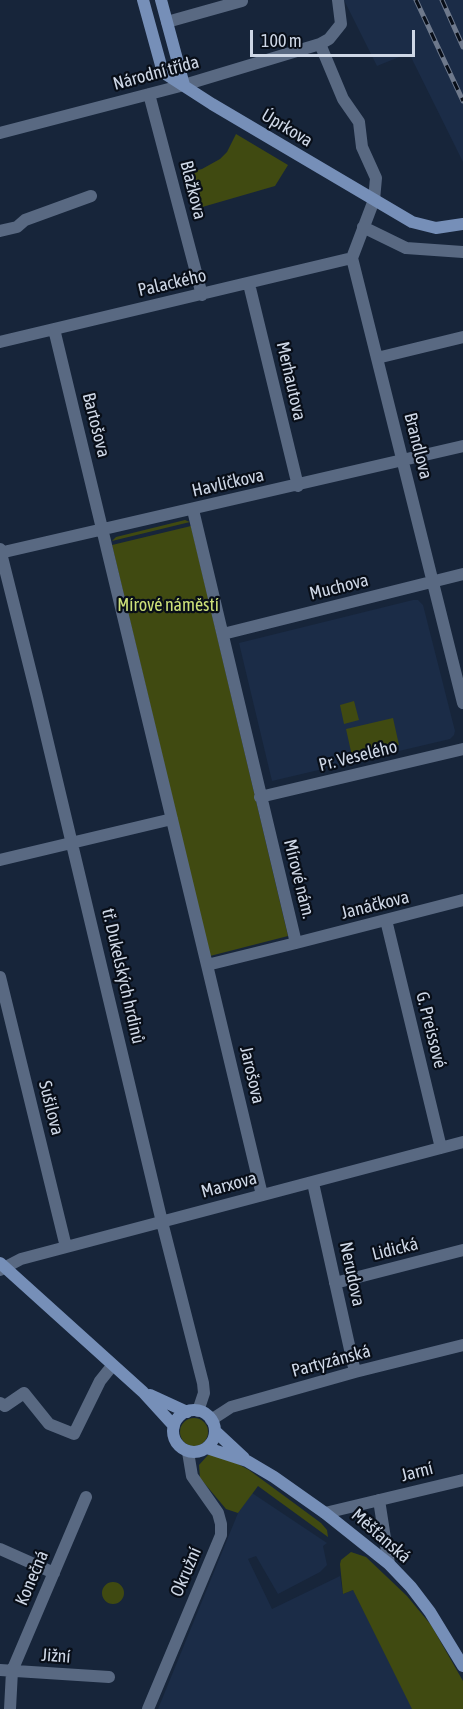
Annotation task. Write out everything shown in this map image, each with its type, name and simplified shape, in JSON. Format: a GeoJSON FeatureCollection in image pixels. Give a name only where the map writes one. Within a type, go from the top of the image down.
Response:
{"type":"FeatureCollection","features":[{"type":"Feature","properties":{"kind":"main road","name":"Úprkova"},"geometry":{"type":"LineString","coordinates":[[143,0],[162,69],[167,75],[212,104],[420,225],[436,228],[463,225]]}},
{"type":"Feature","properties":{"kind":"main road"},"geometry":{"type":"LineString","coordinates":[[161,0],[184,85]]}},
{"type":"Feature","properties":{"kind":"main road","name":"Měšťanská"},"geometry":{"type":"LineString","coordinates":[[2,1267],[143,1392],[174,1426],[173,1435],[177,1444],[188,1452],[198,1452],[207,1448],[247,1461]]}},
{"type":"Feature","properties":{"kind":"main road","name":"Měšťanská"},"geometry":{"type":"LineString","coordinates":[[143,1392],[205,1414],[213,1426],[247,1461],[325,1513],[389,1564],[430,1612],[462,1662]]}},
{"type":"Feature","properties":{"kind":"main road"},"geometry":{"type":"LineString","coordinates":[[174,1426],[177,1420],[192,1411]]}},
{"type":"Feature","properties":{"kind":"main road"},"geometry":{"type":"LineString","coordinates":[[207,1448],[211,1443],[213,1426]]}},
{"type":"Feature","properties":{"kind":"street"},"geometry":{"type":"LineString","coordinates":[[338,0],[341,24],[329,39],[320,44],[343,99],[359,122],[362,147],[376,178],[374,200],[352,258]]}},
{"type":"Feature","properties":{"kind":"street"},"geometry":{"type":"LineString","coordinates":[[167,22],[242,1]]}},
{"type":"Feature","properties":{"kind":"street","name":"Národní třída"},"geometry":{"type":"LineString","coordinates":[[0,133],[184,85],[320,44]]}},
{"type":"Feature","properties":{"kind":"street","name":"Blažkova"},"geometry":{"type":"LineString","coordinates":[[149,94],[202,295]]}},
{"type":"Feature","properties":{"kind":"street"},"geometry":{"type":"LineString","coordinates":[[0,231],[17,227],[25,220],[91,196]]}},
{"type":"Feature","properties":{"kind":"street"},"geometry":{"type":"LineString","coordinates":[[363,227],[406,248],[463,252]]}},
{"type":"Feature","properties":{"kind":"street","name":"Palackého"},"geometry":{"type":"LineString","coordinates":[[0,342],[352,258]]}},
{"type":"Feature","properties":{"kind":"street","name":"Brandlova"},"geometry":{"type":"LineString","coordinates":[[352,258],[463,703]]}},
{"type":"Feature","properties":{"kind":"street","name":"Merhautova"},"geometry":{"type":"LineString","coordinates":[[249,284],[298,486]]}},
{"type":"Feature","properties":{"kind":"street","name":"Bartošova"},"geometry":{"type":"LineString","coordinates":[[54,329],[104,530]]}},
{"type":"Feature","properties":{"kind":"street"},"geometry":{"type":"LineString","coordinates":[[377,358],[463,337]]}},
{"type":"Feature","properties":{"kind":"street","name":"Havlíčkova"},"geometry":{"type":"LineString","coordinates":[[0,552],[298,486],[463,446]]}},
{"type":"Feature","properties":{"kind":"street","name":"Mírové nám."},"geometry":{"type":"LineString","coordinates":[[193,510],[296,943],[207,965]]}},
{"type":"Feature","properties":{"kind":"street"},"geometry":{"type":"LineString","coordinates":[[104,530],[207,965]]}},
{"type":"Feature","properties":{"kind":"street","name":"tř. Dukelských hrdinů"},"geometry":{"type":"LineString","coordinates":[[0,552],[203,1383],[204,1393],[192,1411]]}},
{"type":"Feature","properties":{"kind":"street","name":"Muchova"},"geometry":{"type":"LineString","coordinates":[[223,634],[463,574]]}},
{"type":"Feature","properties":{"kind":"street","name":"Pr. Veselého"},"geometry":{"type":"LineString","coordinates":[[260,797],[463,749]]}},
{"type":"Feature","properties":{"kind":"street"},"geometry":{"type":"LineString","coordinates":[[0,860],[172,819]]}},
{"type":"Feature","properties":{"kind":"street","name":"Janáčkova"},"geometry":{"type":"LineString","coordinates":[[296,943],[463,900]]}},
{"type":"Feature","properties":{"kind":"street","name":"G. Preissové"},"geometry":{"type":"LineString","coordinates":[[386,920],[441,1148]]}},
{"type":"Feature","properties":{"kind":"street","name":"Jarošova"},"geometry":{"type":"LineString","coordinates":[[207,965],[262,1195]]}},
{"type":"Feature","properties":{"kind":"street","name":"Sušilova"},"geometry":{"type":"LineString","coordinates":[[0,977],[3,1004],[66,1247]]}},
{"type":"Feature","properties":{"kind":"street","name":"Marxova"},"geometry":{"type":"LineString","coordinates":[[2,1267],[21,1259],[463,1142]]}},
{"type":"Feature","properties":{"kind":"street","name":"Nerudova"},"geometry":{"type":"LineString","coordinates":[[313,1183],[355,1372]]}},
{"type":"Feature","properties":{"kind":"street","name":"Lidická"},"geometry":{"type":"LineString","coordinates":[[335,1282],[463,1250]]}},
{"type":"Feature","properties":{"kind":"street","name":"Partyzánská"},"geometry":{"type":"LineString","coordinates":[[213,1426],[231,1407],[463,1345]]}},
{"type":"Feature","properties":{"kind":"street"},"geometry":{"type":"LineString","coordinates":[[0,1403],[5,1406],[24,1393],[49,1424],[74,1434],[100,1381],[112,1366]]}},
{"type":"Feature","properties":{"kind":"street","name":"Okružní"},"geometry":{"type":"LineString","coordinates":[[148,1709],[221,1535],[221,1519],[192,1476],[188,1452]]}},
{"type":"Feature","properties":{"kind":"street","name":"Jarní"},"geometry":{"type":"LineString","coordinates":[[325,1513],[463,1480]]}},
{"type":"Feature","properties":{"kind":"street","name":"Konečná"},"geometry":{"type":"LineString","coordinates":[[10,1709],[6,1671],[54,1573],[86,1497]]}},
{"type":"Feature","properties":{"kind":"street"},"geometry":{"type":"LineString","coordinates":[[379,1500],[389,1564]]}},
{"type":"Feature","properties":{"kind":"street"},"geometry":{"type":"LineString","coordinates":[[0,1549],[54,1573]]}},
{"type":"Feature","properties":{"kind":"street","name":"Jižní"},"geometry":{"type":"LineString","coordinates":[[6,1671],[109,1677]]}},
{"type":"Feature","properties":{"kind":"shaded area"},"geometry":{"type":"Polygon","coordinates":[[[344,0],[463,0],[463,162],[409,53],[377,66],[344,0]]]}},
{"type":"Feature","properties":{"kind":"shaded area"},"geometry":{"type":"Polygon","coordinates":[[[418,600],[423,605],[455,731],[454,735],[450,739],[272,781],[239,643],[418,600]]]}},
{"type":"Feature","properties":{"kind":"shaded area"},"geometry":{"type":"Polygon","coordinates":[[[252,1493],[327,1543],[323,1546],[327,1565],[320,1572],[278,1594],[256,1556],[248,1559],[272,1609],[340,1576],[343,1594],[353,1590],[413,1709],[158,1709],[238,1513],[252,1493]]]}},
{"type":"Feature","properties":{"kind":"green space"},"geometry":{"type":"Polygon","coordinates":[[[236,134],[288,165],[275,186],[192,210],[183,174],[202,169],[220,159],[227,152],[236,134]]]}},
{"type":"Feature","properties":{"kind":"green space"},"geometry":{"type":"Polygon","coordinates":[[[185,520],[190,522],[112,541],[116,537],[185,520]]]}},
{"type":"Feature","properties":{"kind":"green space","name":"Mírové náměstí"},"geometry":{"type":"Polygon","coordinates":[[[191,526],[288,936],[210,956],[112,545],[191,526]]]}},
{"type":"Feature","properties":{"kind":"green space"},"geometry":{"type":"Polygon","coordinates":[[[354,701],[359,720],[344,724],[340,705],[354,701]]]}},
{"type":"Feature","properties":{"kind":"green space"},"geometry":{"type":"Polygon","coordinates":[[[393,718],[399,745],[352,756],[346,729],[393,718]]]}},
{"type":"Feature","properties":{"kind":"green space"},"geometry":{"type":"Polygon","coordinates":[[[194,1418],[204,1422],[208,1432],[204,1442],[194,1446],[184,1442],[180,1432],[184,1422],[194,1418]]]}},
{"type":"Feature","properties":{"kind":"green space"},"geometry":{"type":"Polygon","coordinates":[[[208,1455],[225,1457],[249,1470],[321,1523],[327,1530],[328,1537],[258,1486],[238,1513],[226,1509],[200,1478],[199,1465],[208,1455]]]}},
{"type":"Feature","properties":{"kind":"green space"},"geometry":{"type":"Polygon","coordinates":[[[351,1552],[366,1557],[407,1596],[431,1625],[463,1681],[463,1709],[412,1709],[353,1590],[343,1594],[340,1564],[341,1560],[351,1552]]]}},
{"type":"Feature","properties":{"kind":"green space"},"geometry":{"type":"Polygon","coordinates":[[[113,1582],[123,1589],[124,1593],[117,1603],[113,1604],[103,1597],[102,1593],[109,1583],[113,1582]]]}},
{"type":"Feature","properties":{"kind":"railway"},"geometry":{"type":"LineString","coordinates":[[416,0],[463,101]]}},
{"type":"Feature","properties":{"kind":"railway"},"geometry":{"type":"LineString","coordinates":[[442,0],[463,47]]}}]}
